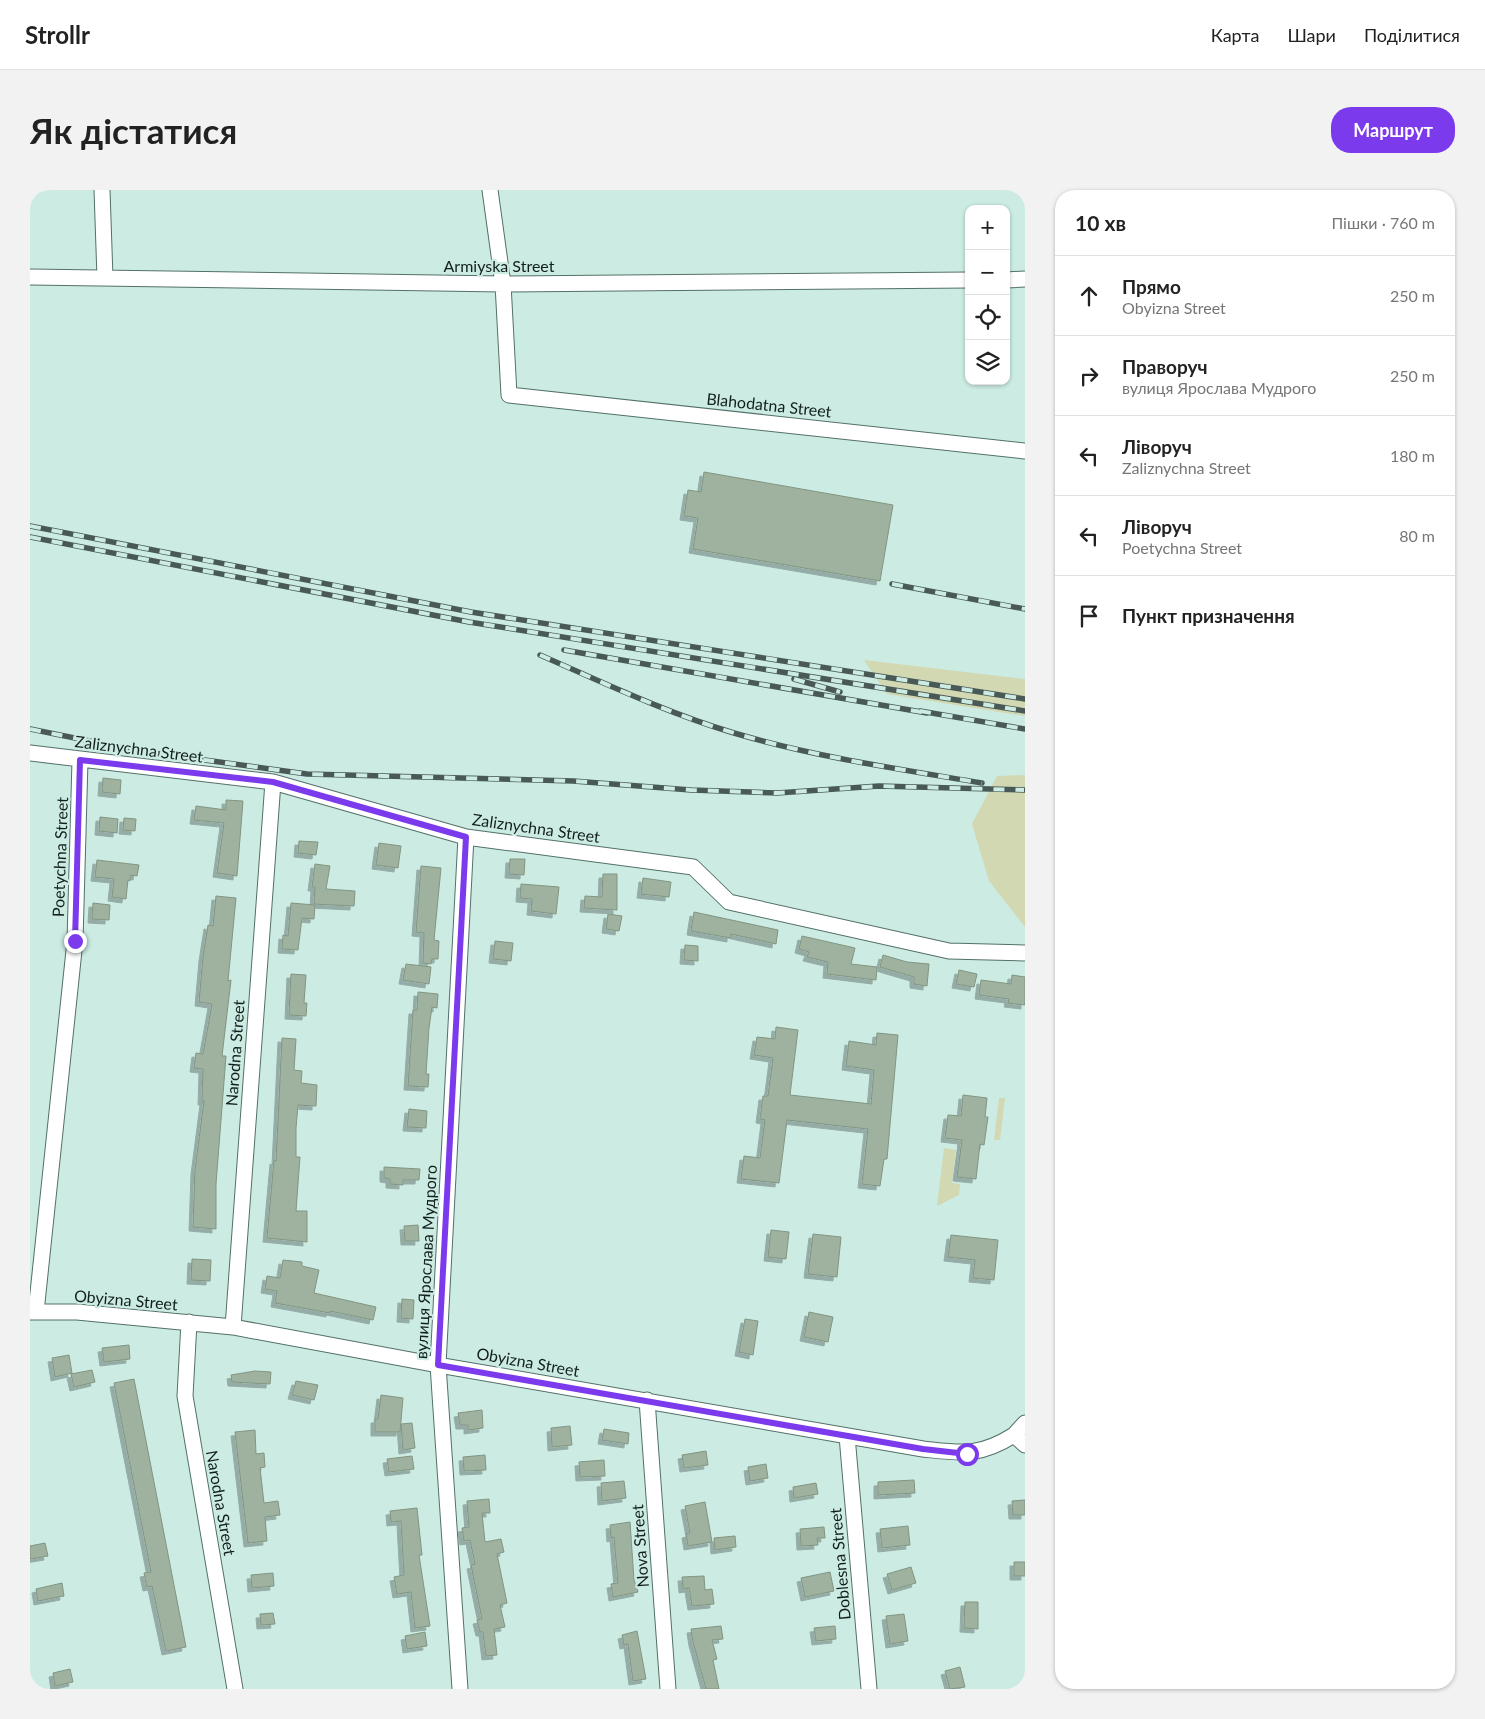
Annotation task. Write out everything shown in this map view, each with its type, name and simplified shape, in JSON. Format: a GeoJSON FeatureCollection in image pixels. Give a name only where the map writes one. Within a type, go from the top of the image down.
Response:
{"type":"FeatureCollection","features":[{"type":"Feature","properties":{"kind":"street"},"geometry":{"type":"LineString","coordinates":[[102,190],[105,278]]}},
{"type":"Feature","properties":{"kind":"street"},"geometry":{"type":"LineString","coordinates":[[490,190],[503,284]]}},
{"type":"Feature","properties":{"kind":"street","name":"Armiyska Street"},"geometry":{"type":"LineString","coordinates":[[30,277],[503,284],[965,280]]}},
{"type":"Feature","properties":{"kind":"street"},"geometry":{"type":"LineString","coordinates":[[1010,280],[1025,279]]}},
{"type":"Feature","properties":{"kind":"street","name":"Blahodatna Street"},"geometry":{"type":"LineString","coordinates":[[503,284],[509,395],[1025,451]]}},
{"type":"Feature","properties":{"kind":"street","name":"Zaliznychna Street"},"geometry":{"type":"LineString","coordinates":[[30,753],[273,782],[466,837],[693,867],[729,902],[949,951],[1025,953]]}},
{"type":"Feature","properties":{"kind":"street","name":"Poetychna Street"},"geometry":{"type":"LineString","coordinates":[[33,1312],[75,941],[80,760]]}},
{"type":"Feature","properties":{"kind":"street","name":"Narodna Street"},"geometry":{"type":"LineString","coordinates":[[233,1327],[273,782]]}},
{"type":"Feature","properties":{"kind":"street","name":"вулиця Ярослава Мудрого"},"geometry":{"type":"LineString","coordinates":[[460,1689],[438,1365],[466,837]]}},
{"type":"Feature","properties":{"kind":"street","name":"Obyizna Street"},"geometry":{"type":"LineString","coordinates":[[33,1312],[77,1312],[233,1327],[438,1365],[847,1436],[923,1449],[967,1454],[1020,1440],[1025,1423]]}},
{"type":"Feature","properties":{"kind":"street","name":"Narodna Street"},"geometry":{"type":"LineString","coordinates":[[188,1322],[185,1396],[235,1689]]}},
{"type":"Feature","properties":{"kind":"street","name":"Nova Street"},"geometry":{"type":"LineString","coordinates":[[647,1400],[668,1689]]}},
{"type":"Feature","properties":{"kind":"street","name":"Doblesna Street"},"geometry":{"type":"LineString","coordinates":[[847,1436],[869,1689]]}},
{"type":"Feature","properties":{"kind":"green space"},"geometry":{"type":"Polygon","coordinates":[[[864,660],[1025,679],[1025,716],[887,694],[864,660]]]}},
{"type":"Feature","properties":{"kind":"green space"},"geometry":{"type":"Polygon","coordinates":[[[1025,775],[1025,927],[989,881],[972,824],[997,776],[1025,775]]]}},
{"type":"Feature","properties":{"kind":"green space"},"geometry":{"type":"Polygon","coordinates":[[[999,1098],[1005,1098],[1000,1140],[994,1140],[999,1098]]]}},
{"type":"Feature","properties":{"kind":"green space"},"geometry":{"type":"Polygon","coordinates":[[[944,1148],[956,1150],[952,1183],[960,1184],[959,1195],[937,1206],[944,1148]]]}},
{"type":"Feature","properties":{"kind":"building"},"geometry":{"type":"Polygon","coordinates":[[[704,472],[893,505],[880,581],[693,549],[698,518],[684,516],[688,490],[701,492],[704,472]]]}},
{"type":"Feature","properties":{"kind":"building"},"geometry":{"type":"Polygon","coordinates":[[[103,778],[121,780],[120,794],[102,792],[103,778]]]}},
{"type":"Feature","properties":{"kind":"building"},"geometry":{"type":"Polygon","coordinates":[[[226,800],[243,801],[237,876],[217,873],[224,823],[194,820],[196,806],[226,810],[226,800]]]}},
{"type":"Feature","properties":{"kind":"building"},"geometry":{"type":"Polygon","coordinates":[[[100,817],[118,819],[117,833],[99,831],[100,817]]]}},
{"type":"Feature","properties":{"kind":"building"},"geometry":{"type":"Polygon","coordinates":[[[124,818],[136,819],[135,831],[123,830],[124,818]]]}},
{"type":"Feature","properties":{"kind":"building"},"geometry":{"type":"Polygon","coordinates":[[[299,841],[318,842],[316,855],[298,853],[299,841]]]}},
{"type":"Feature","properties":{"kind":"building"},"geometry":{"type":"Polygon","coordinates":[[[379,843],[401,846],[398,868],[376,865],[379,843]]]}},
{"type":"Feature","properties":{"kind":"building"},"geometry":{"type":"Polygon","coordinates":[[[510,859],[525,859],[524,875],[509,874],[510,859]]]}},
{"type":"Feature","properties":{"kind":"building"},"geometry":{"type":"Polygon","coordinates":[[[97,860],[139,865],[137,876],[131,875],[130,881],[128,880],[126,899],[112,897],[114,879],[95,877],[97,860]]]}},
{"type":"Feature","properties":{"kind":"building"},"geometry":{"type":"Polygon","coordinates":[[[315,864],[330,866],[326,889],[355,891],[354,906],[314,904],[315,887],[312,887],[315,864]]]}},
{"type":"Feature","properties":{"kind":"building"},"geometry":{"type":"Polygon","coordinates":[[[421,866],[441,868],[434,940],[439,941],[438,959],[432,959],[431,964],[423,963],[424,933],[416,932],[421,866]]]}},
{"type":"Feature","properties":{"kind":"building"},"geometry":{"type":"Polygon","coordinates":[[[603,874],[617,874],[617,910],[584,908],[585,896],[602,897],[603,874]]]}},
{"type":"Feature","properties":{"kind":"building"},"geometry":{"type":"Polygon","coordinates":[[[643,878],[671,882],[669,897],[641,894],[643,878]]]}},
{"type":"Feature","properties":{"kind":"building"},"geometry":{"type":"Polygon","coordinates":[[[521,884],[559,887],[556,914],[531,911],[532,899],[520,898],[521,884]]]}},
{"type":"Feature","properties":{"kind":"building"},"geometry":{"type":"Polygon","coordinates":[[[216,896],[236,898],[228,981],[231,980],[222,1056],[226,1056],[216,1184],[216,1229],[193,1227],[195,1170],[204,1101],[202,1101],[203,1069],[194,1068],[196,1053],[203,1054],[212,1004],[199,1002],[208,925],[213,926],[216,896]]]}},
{"type":"Feature","properties":{"kind":"building"},"geometry":{"type":"Polygon","coordinates":[[[93,903],[110,905],[109,920],[92,919],[93,903]]]}},
{"type":"Feature","properties":{"kind":"building"},"geometry":{"type":"Polygon","coordinates":[[[291,903],[315,905],[314,919],[302,918],[298,950],[282,949],[283,935],[288,936],[291,903]]]}},
{"type":"Feature","properties":{"kind":"building"},"geometry":{"type":"Polygon","coordinates":[[[694,912],[778,930],[776,944],[731,934],[731,938],[691,931],[694,912]]]}},
{"type":"Feature","properties":{"kind":"building"},"geometry":{"type":"Polygon","coordinates":[[[608,914],[622,916],[619,931],[606,929],[608,914]]]}},
{"type":"Feature","properties":{"kind":"building"},"geometry":{"type":"Polygon","coordinates":[[[802,936],[855,948],[851,964],[877,967],[876,980],[827,974],[828,962],[807,957],[809,952],[799,949],[802,936]]]}},
{"type":"Feature","properties":{"kind":"building"},"geometry":{"type":"Polygon","coordinates":[[[495,941],[513,943],[511,961],[493,959],[495,941]]]}},
{"type":"Feature","properties":{"kind":"building"},"geometry":{"type":"Polygon","coordinates":[[[685,945],[698,946],[698,961],[684,960],[685,945]]]}},
{"type":"Feature","properties":{"kind":"building"},"geometry":{"type":"Polygon","coordinates":[[[883,955],[907,962],[929,964],[927,986],[914,984],[914,977],[880,967],[883,955]]]}},
{"type":"Feature","properties":{"kind":"building"},"geometry":{"type":"Polygon","coordinates":[[[406,964],[431,967],[429,984],[403,980],[406,964]]]}},
{"type":"Feature","properties":{"kind":"building"},"geometry":{"type":"Polygon","coordinates":[[[959,970],[977,974],[974,987],[956,984],[959,970]]]}},
{"type":"Feature","properties":{"kind":"building"},"geometry":{"type":"Polygon","coordinates":[[[291,974],[306,975],[304,1003],[307,1003],[306,1016],[289,1015],[291,974]]]}},
{"type":"Feature","properties":{"kind":"building"},"geometry":{"type":"Polygon","coordinates":[[[1012,975],[1025,977],[1025,1005],[1008,1003],[1009,999],[979,995],[981,980],[1011,984],[1012,975]]]}},
{"type":"Feature","properties":{"kind":"building"},"geometry":{"type":"Polygon","coordinates":[[[418,992],[438,994],[437,1008],[432,1007],[429,1028],[426,1074],[429,1074],[428,1087],[408,1086],[413,1010],[417,1010],[418,992]]]}},
{"type":"Feature","properties":{"kind":"building"},"geometry":{"type":"Polygon","coordinates":[[[776,1027],[798,1030],[790,1095],[871,1104],[874,1070],[846,1066],[849,1041],[876,1045],[877,1033],[898,1035],[887,1159],[884,1159],[880,1186],[862,1184],[868,1129],[787,1120],[779,1183],[741,1179],[744,1156],[760,1158],[765,1120],[760,1119],[763,1096],[768,1096],[773,1058],[754,1055],[757,1037],[775,1039],[776,1027]]]}},
{"type":"Feature","properties":{"kind":"building"},"geometry":{"type":"Polygon","coordinates":[[[282,1038],[296,1039],[294,1070],[302,1071],[301,1083],[317,1085],[316,1106],[298,1105],[296,1128],[296,1157],[300,1157],[296,1211],[307,1211],[307,1242],[267,1238],[274,1160],[276,1161],[282,1038]]]}},
{"type":"Feature","properties":{"kind":"building"},"geometry":{"type":"Polygon","coordinates":[[[963,1095],[987,1098],[985,1117],[988,1117],[984,1145],[980,1144],[976,1179],[957,1177],[962,1140],[945,1138],[948,1115],[961,1116],[963,1095]]]}},
{"type":"Feature","properties":{"kind":"building"},"geometry":{"type":"Polygon","coordinates":[[[409,1109],[427,1111],[426,1128],[407,1127],[409,1109]]]}},
{"type":"Feature","properties":{"kind":"building"},"geometry":{"type":"Polygon","coordinates":[[[384,1167],[420,1169],[419,1180],[403,1180],[403,1185],[390,1184],[390,1179],[384,1178],[384,1167]]]}},
{"type":"Feature","properties":{"kind":"building"},"geometry":{"type":"Polygon","coordinates":[[[418,1225],[419,1241],[405,1241],[404,1226],[418,1225]]]}},
{"type":"Feature","properties":{"kind":"building"},"geometry":{"type":"Polygon","coordinates":[[[771,1230],[789,1232],[786,1259],[768,1257],[771,1230]]]}},
{"type":"Feature","properties":{"kind":"building"},"geometry":{"type":"Polygon","coordinates":[[[813,1234],[841,1237],[837,1277],[808,1274],[813,1234]]]}},
{"type":"Feature","properties":{"kind":"building"},"geometry":{"type":"Polygon","coordinates":[[[951,1235],[998,1240],[994,1280],[973,1278],[975,1260],[948,1257],[951,1235]]]}},
{"type":"Feature","properties":{"kind":"building"},"geometry":{"type":"Polygon","coordinates":[[[192,1259],[211,1260],[210,1281],[191,1280],[192,1259]]]}},
{"type":"Feature","properties":{"kind":"building"},"geometry":{"type":"Polygon","coordinates":[[[283,1260],[302,1262],[302,1266],[319,1270],[314,1293],[376,1307],[373,1320],[330,1311],[330,1313],[275,1303],[277,1291],[265,1289],[267,1276],[280,1278],[283,1260]]]}},
{"type":"Feature","properties":{"kind":"building"},"geometry":{"type":"Polygon","coordinates":[[[402,1299],[414,1300],[413,1319],[401,1318],[402,1299]]]}},
{"type":"Feature","properties":{"kind":"building"},"geometry":{"type":"Polygon","coordinates":[[[809,1312],[833,1317],[828,1342],[804,1337],[809,1312]]]}},
{"type":"Feature","properties":{"kind":"building"},"geometry":{"type":"Polygon","coordinates":[[[745,1319],[758,1321],[753,1355],[739,1352],[745,1319]]]}},
{"type":"Feature","properties":{"kind":"building"},"geometry":{"type":"Polygon","coordinates":[[[129,1345],[130,1359],[104,1362],[102,1348],[129,1345]]]}},
{"type":"Feature","properties":{"kind":"building"},"geometry":{"type":"Polygon","coordinates":[[[69,1355],[72,1373],[55,1377],[52,1358],[69,1355]]]}},
{"type":"Feature","properties":{"kind":"building"},"geometry":{"type":"Polygon","coordinates":[[[92,1370],[95,1382],[74,1387],[71,1374],[92,1370]]]}},
{"type":"Feature","properties":{"kind":"building"},"geometry":{"type":"Polygon","coordinates":[[[255,1371],[271,1372],[270,1384],[232,1382],[231,1375],[255,1371]]]}},
{"type":"Feature","properties":{"kind":"building"},"geometry":{"type":"Polygon","coordinates":[[[134,1379],[186,1647],[166,1651],[152,1586],[147,1587],[144,1573],[151,1572],[114,1383],[134,1379]]]}},
{"type":"Feature","properties":{"kind":"building"},"geometry":{"type":"Polygon","coordinates":[[[296,1381],[318,1385],[314,1400],[292,1395],[296,1381]]]}},
{"type":"Feature","properties":{"kind":"building"},"geometry":{"type":"Polygon","coordinates":[[[381,1395],[403,1398],[400,1432],[375,1432],[375,1419],[378,1419],[381,1395]]]}},
{"type":"Feature","properties":{"kind":"building"},"geometry":{"type":"Polygon","coordinates":[[[482,1410],[483,1428],[468,1430],[468,1425],[460,1425],[458,1413],[482,1410]]]}},
{"type":"Feature","properties":{"kind":"building"},"geometry":{"type":"Polygon","coordinates":[[[412,1423],[415,1448],[403,1450],[401,1424],[412,1423]]]}},
{"type":"Feature","properties":{"kind":"building"},"geometry":{"type":"Polygon","coordinates":[[[570,1426],[572,1445],[552,1447],[551,1428],[570,1426]]]}},
{"type":"Feature","properties":{"kind":"building"},"geometry":{"type":"Polygon","coordinates":[[[604,1429],[629,1433],[628,1444],[602,1440],[604,1429]]]}},
{"type":"Feature","properties":{"kind":"building"},"geometry":{"type":"Polygon","coordinates":[[[255,1430],[256,1454],[264,1453],[265,1467],[260,1468],[264,1503],[278,1501],[280,1515],[265,1517],[267,1541],[248,1543],[235,1432],[255,1430]]]}},
{"type":"Feature","properties":{"kind":"building"},"geometry":{"type":"Polygon","coordinates":[[[706,1451],[708,1465],[684,1468],[682,1455],[706,1451]]]}},
{"type":"Feature","properties":{"kind":"building"},"geometry":{"type":"Polygon","coordinates":[[[485,1455],[486,1470],[464,1471],[463,1457],[485,1455]]]}},
{"type":"Feature","properties":{"kind":"building"},"geometry":{"type":"Polygon","coordinates":[[[412,1456],[414,1469],[389,1472],[387,1459],[412,1456]]]}},
{"type":"Feature","properties":{"kind":"building"},"geometry":{"type":"Polygon","coordinates":[[[604,1460],[605,1476],[580,1477],[579,1462],[604,1460]]]}},
{"type":"Feature","properties":{"kind":"building"},"geometry":{"type":"Polygon","coordinates":[[[766,1464],[768,1478],[750,1481],[748,1467],[766,1464]]]}},
{"type":"Feature","properties":{"kind":"building"},"geometry":{"type":"Polygon","coordinates":[[[914,1480],[915,1493],[878,1495],[878,1482],[914,1480]]]}},
{"type":"Feature","properties":{"kind":"building"},"geometry":{"type":"Polygon","coordinates":[[[624,1481],[626,1498],[602,1501],[601,1483],[624,1481]]]}},
{"type":"Feature","properties":{"kind":"building"},"geometry":{"type":"Polygon","coordinates":[[[816,1483],[818,1494],[794,1498],[793,1487],[816,1483]]]}},
{"type":"Feature","properties":{"kind":"building"},"geometry":{"type":"Polygon","coordinates":[[[489,1499],[490,1513],[482,1513],[485,1542],[501,1539],[504,1552],[497,1554],[507,1603],[500,1605],[505,1627],[494,1629],[497,1655],[486,1656],[483,1632],[480,1632],[477,1620],[482,1619],[471,1565],[475,1564],[470,1540],[464,1541],[462,1528],[469,1527],[467,1501],[489,1499]]]}},
{"type":"Feature","properties":{"kind":"building"},"geometry":{"type":"Polygon","coordinates":[[[1025,1500],[1025,1515],[1013,1515],[1012,1501],[1025,1500]]]}},
{"type":"Feature","properties":{"kind":"building"},"geometry":{"type":"Polygon","coordinates":[[[705,1502],[712,1542],[688,1546],[686,1534],[690,1533],[685,1506],[705,1502]]]}},
{"type":"Feature","properties":{"kind":"building"},"geometry":{"type":"Polygon","coordinates":[[[417,1508],[422,1555],[419,1555],[430,1626],[415,1628],[411,1592],[397,1594],[394,1577],[404,1575],[401,1521],[391,1522],[390,1511],[417,1508]]]}},
{"type":"Feature","properties":{"kind":"building"},"geometry":{"type":"Polygon","coordinates":[[[630,1522],[634,1580],[638,1592],[613,1597],[611,1584],[618,1583],[614,1537],[611,1538],[610,1525],[630,1522]]]}},
{"type":"Feature","properties":{"kind":"building"},"geometry":{"type":"Polygon","coordinates":[[[908,1526],[910,1545],[882,1548],[880,1529],[908,1526]]]}},
{"type":"Feature","properties":{"kind":"building"},"geometry":{"type":"Polygon","coordinates":[[[824,1527],[825,1538],[817,1538],[818,1545],[801,1546],[800,1529],[824,1527]]]}},
{"type":"Feature","properties":{"kind":"building"},"geometry":{"type":"Polygon","coordinates":[[[735,1536],[736,1547],[715,1550],[714,1538],[735,1536]]]}},
{"type":"Feature","properties":{"kind":"building"},"geometry":{"type":"Polygon","coordinates":[[[45,1543],[48,1556],[30,1559],[30,1546],[45,1543]]]}},
{"type":"Feature","properties":{"kind":"building"},"geometry":{"type":"Polygon","coordinates":[[[1014,1562],[1025,1562],[1025,1576],[1014,1576],[1014,1562]]]}},
{"type":"Feature","properties":{"kind":"building"},"geometry":{"type":"Polygon","coordinates":[[[911,1567],[916,1583],[892,1590],[887,1574],[911,1567]]]}},
{"type":"Feature","properties":{"kind":"building"},"geometry":{"type":"Polygon","coordinates":[[[830,1572],[834,1591],[805,1597],[801,1578],[830,1572]]]}},
{"type":"Feature","properties":{"kind":"building"},"geometry":{"type":"Polygon","coordinates":[[[273,1573],[274,1586],[252,1588],[251,1575],[273,1573]]]}},
{"type":"Feature","properties":{"kind":"building"},"geometry":{"type":"Polygon","coordinates":[[[704,1576],[705,1590],[712,1589],[714,1604],[692,1606],[689,1588],[683,1589],[682,1577],[704,1576]]]}},
{"type":"Feature","properties":{"kind":"building"},"geometry":{"type":"Polygon","coordinates":[[[62,1583],[64,1596],[38,1601],[36,1589],[62,1583]]]}},
{"type":"Feature","properties":{"kind":"building"},"geometry":{"type":"Polygon","coordinates":[[[965,1602],[978,1602],[978,1629],[964,1628],[965,1602]]]}},
{"type":"Feature","properties":{"kind":"building"},"geometry":{"type":"Polygon","coordinates":[[[273,1613],[275,1624],[261,1625],[260,1614],[273,1613]]]}},
{"type":"Feature","properties":{"kind":"building"},"geometry":{"type":"Polygon","coordinates":[[[904,1614],[908,1641],[890,1644],[886,1616],[904,1614]]]}},
{"type":"Feature","properties":{"kind":"building"},"geometry":{"type":"Polygon","coordinates":[[[721,1626],[723,1639],[712,1640],[717,1659],[713,1660],[719,1689],[706,1689],[691,1629],[721,1626]]]}},
{"type":"Feature","properties":{"kind":"building"},"geometry":{"type":"Polygon","coordinates":[[[835,1626],[836,1639],[816,1641],[814,1628],[835,1626]]]}},
{"type":"Feature","properties":{"kind":"building"},"geometry":{"type":"Polygon","coordinates":[[[637,1631],[646,1679],[633,1681],[628,1644],[624,1645],[622,1635],[637,1631]]]}},
{"type":"Feature","properties":{"kind":"building"},"geometry":{"type":"Polygon","coordinates":[[[425,1632],[427,1646],[407,1649],[405,1636],[425,1632]]]}},
{"type":"Feature","properties":{"kind":"building"},"geometry":{"type":"Polygon","coordinates":[[[960,1667],[965,1687],[950,1689],[945,1671],[960,1667]]]}},
{"type":"Feature","properties":{"kind":"building"},"geometry":{"type":"Polygon","coordinates":[[[70,1669],[73,1682],[55,1686],[53,1673],[70,1669]]]}},
{"type":"Feature","properties":{"kind":"railway"},"geometry":{"type":"LineString","coordinates":[[30,526],[471,612],[1025,699]]}},
{"type":"Feature","properties":{"kind":"railway"},"geometry":{"type":"LineString","coordinates":[[30,537],[469,622],[1025,711]]}},
{"type":"Feature","properties":{"kind":"railway"},"geometry":{"type":"LineString","coordinates":[[892,584],[1025,609]]}},
{"type":"Feature","properties":{"kind":"railway"},"geometry":{"type":"LineString","coordinates":[[564,650],[927,713]]}},
{"type":"Feature","properties":{"kind":"railway"},"geometry":{"type":"LineString","coordinates":[[540,655],[660,707],[734,733],[826,756],[982,783]]}},
{"type":"Feature","properties":{"kind":"railway"},"geometry":{"type":"LineString","coordinates":[[794,679],[840,692]]}},
{"type":"Feature","properties":{"kind":"railway"},"geometry":{"type":"LineString","coordinates":[[920,711],[1025,729]]}},
{"type":"Feature","properties":{"kind":"railway"},"geometry":{"type":"LineString","coordinates":[[30,729],[139,751],[307,774],[573,781],[691,790],[777,793],[879,786],[1024,790]]}},
{"type":"Feature","properties":{"kind":"route"},"geometry":{"type":"LineString","coordinates":[[75,941],[80,760],[273,782],[466,837],[438,1365],[923,1449],[967,1454]]}}]}
